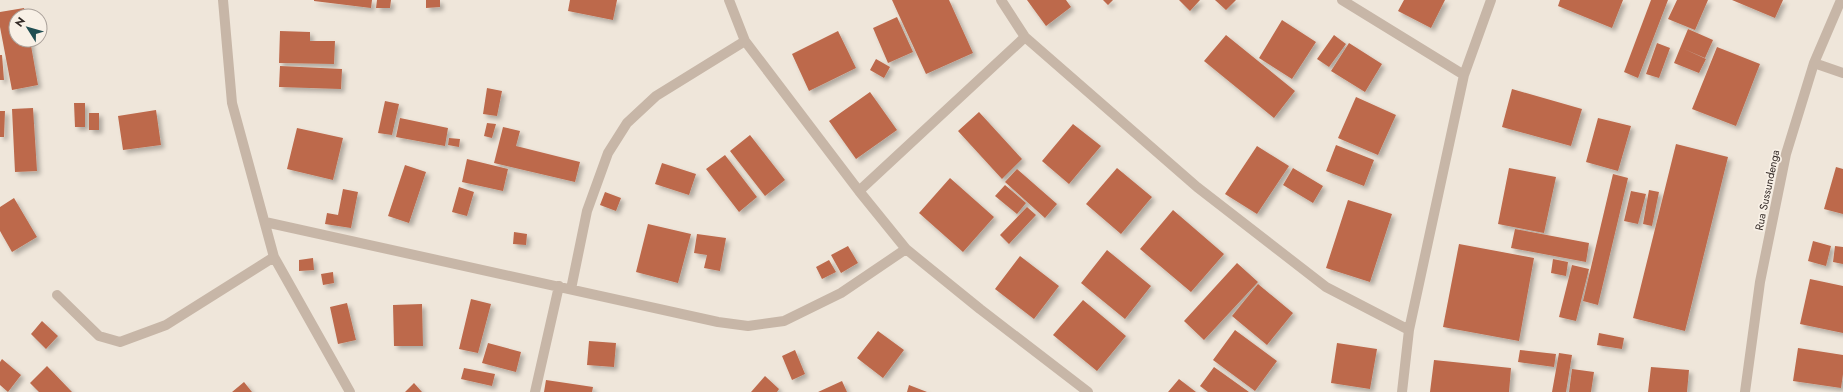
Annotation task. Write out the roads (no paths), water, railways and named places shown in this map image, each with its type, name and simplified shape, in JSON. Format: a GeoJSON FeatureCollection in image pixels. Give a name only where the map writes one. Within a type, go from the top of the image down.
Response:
{"type":"FeatureCollection","features":[{"type":"Feature","properties":{"kind":"street"},"geometry":{"type":"LineString","coordinates":[[223,0],[232,103],[274,258],[350,392]]}},
{"type":"Feature","properties":{"kind":"street"},"geometry":{"type":"LineString","coordinates":[[729,0],[745,40],[859,191],[906,249],[980,309],[1088,392]]}},
{"type":"Feature","properties":{"kind":"street"},"geometry":{"type":"LineString","coordinates":[[1001,0],[1025,37],[1197,187],[1326,287],[1409,330]]}},
{"type":"Feature","properties":{"kind":"street"},"geometry":{"type":"LineString","coordinates":[[1342,0],[1464,75]]}},
{"type":"Feature","properties":{"kind":"street"},"geometry":{"type":"LineString","coordinates":[[1402,392],[1409,330],[1464,75],[1491,0]]}},
{"type":"Feature","properties":{"kind":"street","name":"Rua Sussundenga"},"geometry":{"type":"LineString","coordinates":[[1745,392],[1760,282],[1786,154],[1814,63],[1841,0]]}},
{"type":"Feature","properties":{"kind":"street"},"geometry":{"type":"LineString","coordinates":[[859,191],[1025,37]]}},
{"type":"Feature","properties":{"kind":"street"},"geometry":{"type":"LineString","coordinates":[[571,290],[588,211],[608,153],[627,123],[656,96],[745,40]]}},
{"type":"Feature","properties":{"kind":"street"},"geometry":{"type":"LineString","coordinates":[[1814,63],[1843,73]]}},
{"type":"Feature","properties":{"kind":"street"},"geometry":{"type":"LineString","coordinates":[[265,222],[718,322],[748,326],[784,321],[841,292],[906,249]]}},
{"type":"Feature","properties":{"kind":"street"},"geometry":{"type":"LineString","coordinates":[[57,296],[99,336],[120,342],[166,325],[274,258]]}},
{"type":"Feature","properties":{"kind":"street"},"geometry":{"type":"LineString","coordinates":[[535,392],[559,286]]}}]}
